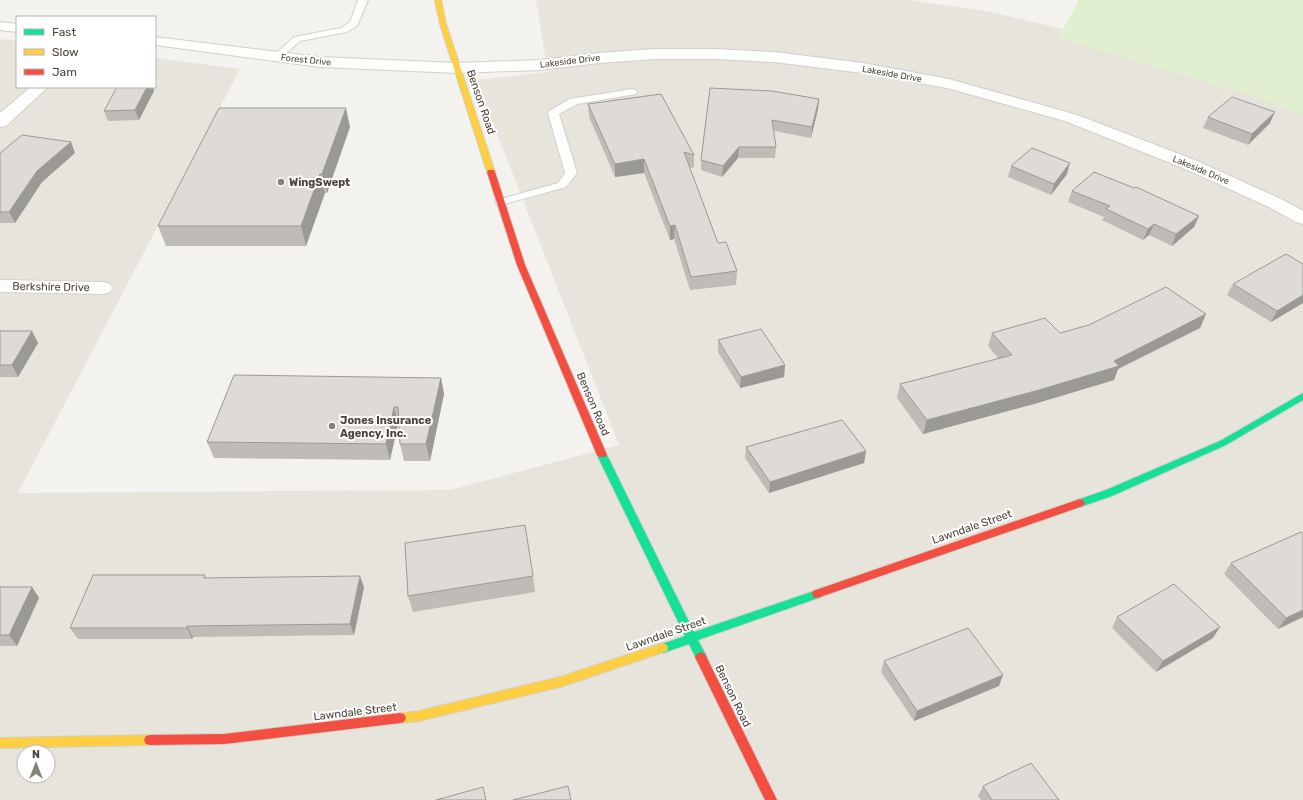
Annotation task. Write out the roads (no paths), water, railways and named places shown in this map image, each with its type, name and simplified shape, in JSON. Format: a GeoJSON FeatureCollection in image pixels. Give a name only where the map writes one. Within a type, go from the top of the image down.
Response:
{"type":"FeatureCollection","features":[{"type":"Feature","properties":{"kind":"main road","name":"Benson Road"},"geometry":{"type":"LineString","coordinates":[[438,0],[443,24],[522,265],[611,476],[771,800]]}},
{"type":"Feature","properties":{"kind":"main road","name":"Lawndale Street"},"geometry":{"type":"LineString","coordinates":[[0,743],[224,739],[419,716],[560,682],[692,638],[1109,493],[1223,443],[1303,396]]}},
{"type":"Feature","properties":{"kind":"street"},"geometry":{"type":"LineString","coordinates":[[0,26],[16,28]]}},
{"type":"Feature","properties":{"kind":"street","name":"Forest Drive"},"geometry":{"type":"LineString","coordinates":[[156,41],[320,62],[457,68]]}},
{"type":"Feature","properties":{"kind":"street","name":"Lakeside Drive"},"geometry":{"type":"LineString","coordinates":[[457,68],[540,65],[599,58],[655,54],[716,54],[774,57],[863,68],[949,84],[1070,118],[1189,164],[1275,203],[1303,218]]}},
{"type":"Feature","properties":{"kind":"street"},"geometry":{"type":"LineString","coordinates":[[0,122],[39,88]]}},
{"type":"Feature","properties":{"kind":"street","name":"Berkshire Drive"},"geometry":{"type":"LineString","coordinates":[[0,286],[103,288]]}},
{"type":"Feature","properties":{"kind":"lane"},"geometry":{"type":"LineString","coordinates":[[277,57],[297,39],[344,30],[354,24],[363,0]]}},
{"type":"Feature","properties":{"kind":"lane"},"geometry":{"type":"LineString","coordinates":[[501,202],[562,185],[571,173],[553,113],[574,101],[632,92]]}},
{"type":"Feature","properties":{"kind":"place","name":"WingSwept"},"geometry":{"type":"Point","coordinates":[281,182]}},
{"type":"Feature","properties":{"kind":"place","name":"Jones Insurance Agency, Inc."},"geometry":{"type":"Point","coordinates":[332,426]}}]}
